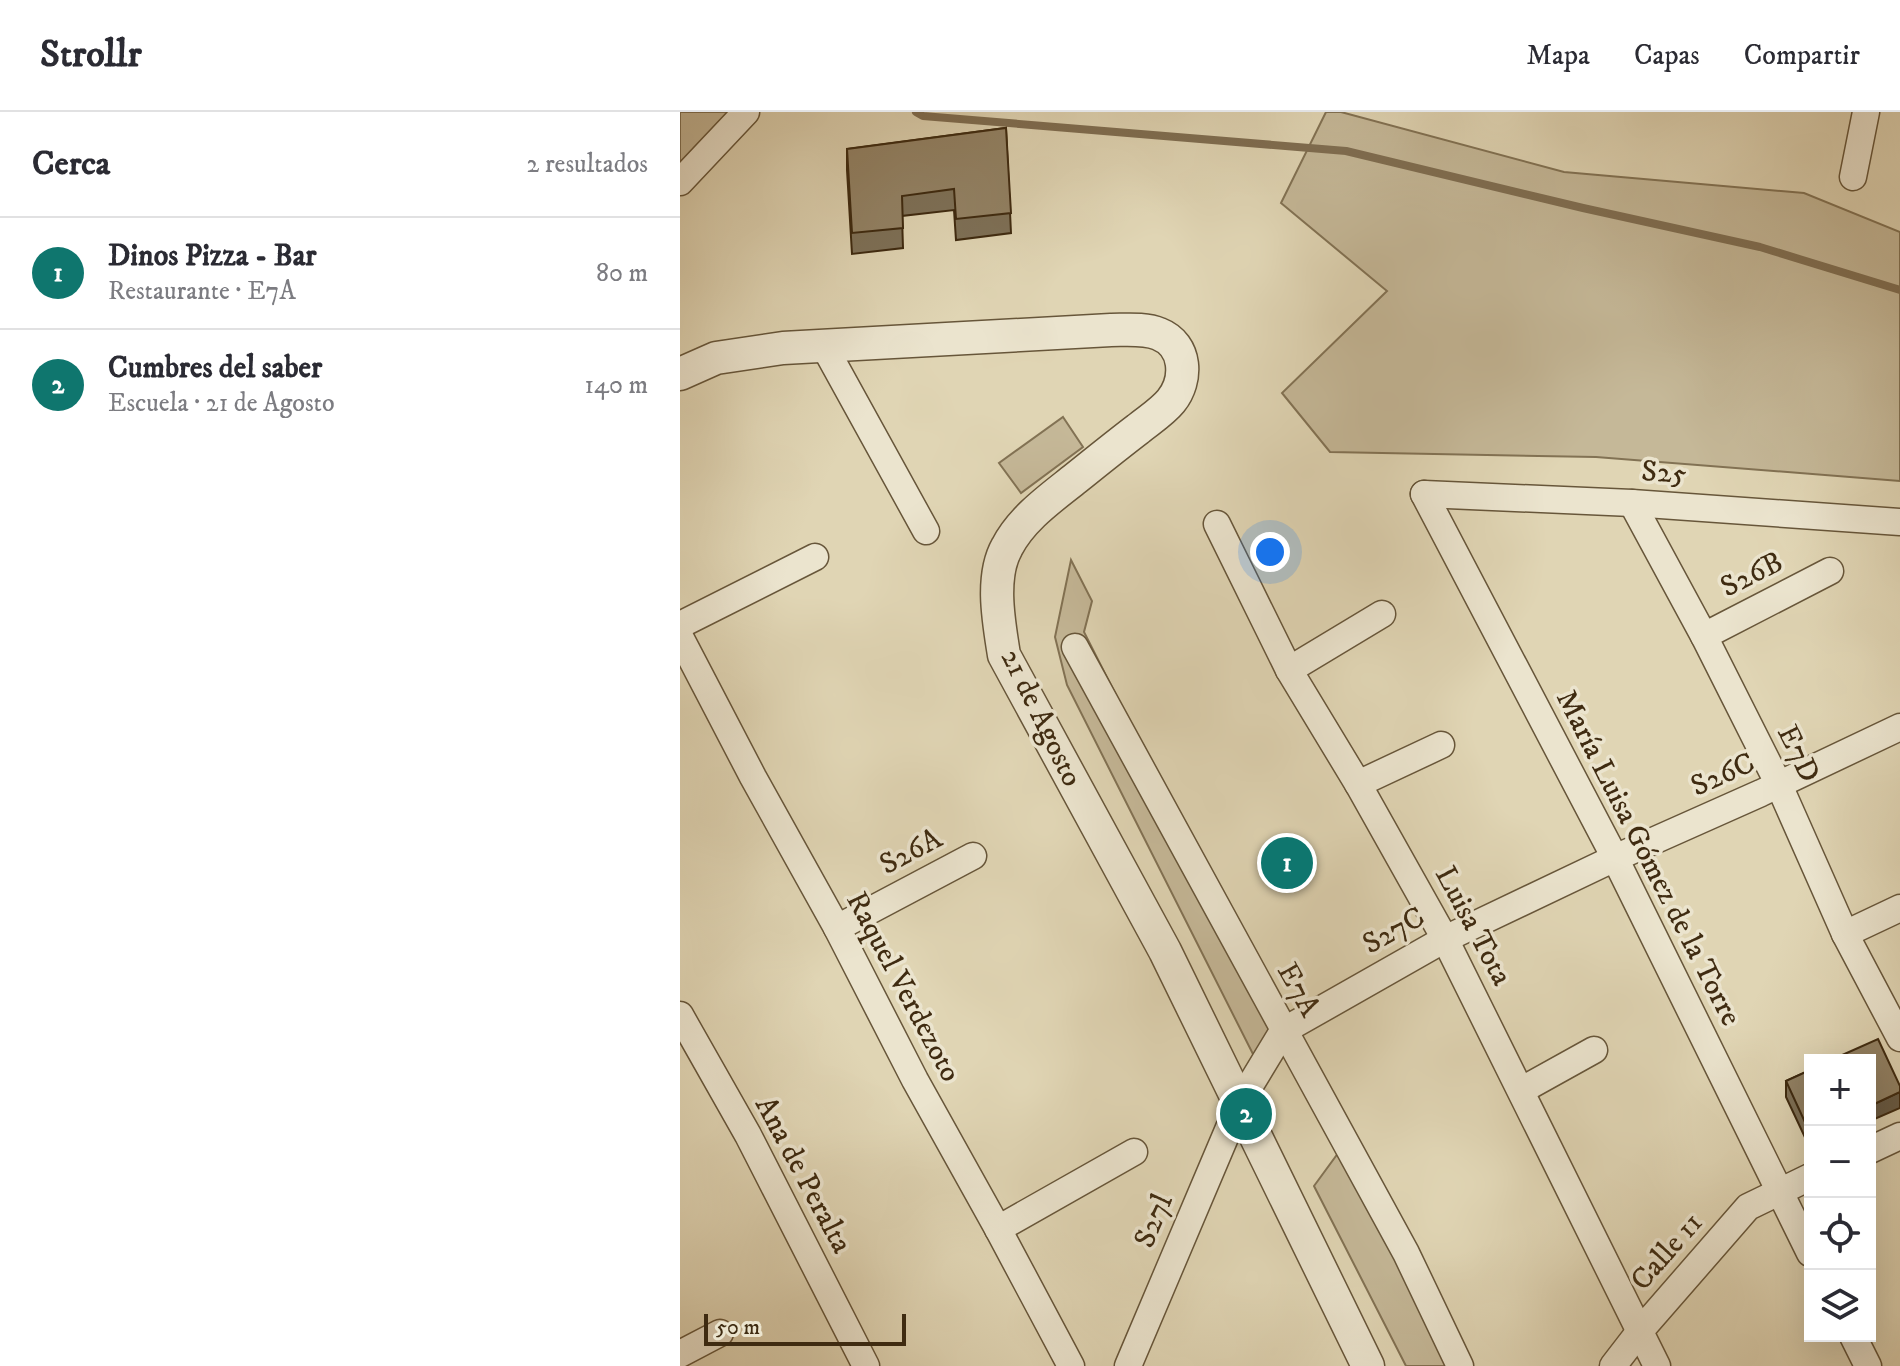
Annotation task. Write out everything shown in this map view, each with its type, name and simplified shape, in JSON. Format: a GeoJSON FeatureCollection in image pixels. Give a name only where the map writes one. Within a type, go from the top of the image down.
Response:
{"type":"FeatureCollection","features":[{"type":"Feature","properties":{"kind":"street"},"geometry":{"type":"LineString","coordinates":[[680,182],[746,112]]}},
{"type":"Feature","properties":{"kind":"street"},"geometry":{"type":"LineString","coordinates":[[1853,177],[1866,112]]}},
{"type":"Feature","properties":{"kind":"street","name":"21 de Agosto"},"geometry":{"type":"LineString","coordinates":[[680,374],[716,358],[758,351],[1111,330],[1159,334],[1176,348],[1181,357],[1183,379],[1170,402],[1050,498],[1020,527],[1005,549],[997,594],[1004,655],[1165,951],[1368,1366]]}},
{"type":"Feature","properties":{"kind":"street"},"geometry":{"type":"LineString","coordinates":[[824,346],[926,531]]}},
{"type":"Feature","properties":{"kind":"street","name":"S25"},"geometry":{"type":"LineString","coordinates":[[1424,494],[1632,503],[1900,522]]}},
{"type":"Feature","properties":{"kind":"street","name":"María Luisa Gómez de la Torre"},"geometry":{"type":"LineString","coordinates":[[1424,494],[1615,858],[1804,1241]]}},
{"type":"Feature","properties":{"kind":"street","name":"E7D"},"geometry":{"type":"LineString","coordinates":[[1632,503],[1779,785],[1845,934],[1900,1038]]}},
{"type":"Feature","properties":{"kind":"street","name":"Luisa Tota"},"geometry":{"type":"LineString","coordinates":[[1217,524],[1289,670],[1358,784],[1445,939],[1657,1366]]}},
{"type":"Feature","properties":{"kind":"street"},"geometry":{"type":"LineString","coordinates":[[680,625],[815,557]]}},
{"type":"Feature","properties":{"kind":"street","name":"S26B"},"geometry":{"type":"LineString","coordinates":[[1704,636],[1830,571]]}},
{"type":"Feature","properties":{"kind":"street"},"geometry":{"type":"LineString","coordinates":[[1289,670],[1382,614]]}},
{"type":"Feature","properties":{"kind":"street","name":"Raquel Verdezoto"},"geometry":{"type":"LineString","coordinates":[[680,637],[1071,1366]]}},
{"type":"Feature","properties":{"kind":"street","name":"E7A"},"geometry":{"type":"LineString","coordinates":[[1075,647],[1406,1253],[1460,1366]]}},
{"type":"Feature","properties":{"kind":"street","name":"S26C"},"geometry":{"type":"LineString","coordinates":[[1615,858],[1900,727]]}},
{"type":"Feature","properties":{"kind":"street"},"geometry":{"type":"LineString","coordinates":[[1358,784],[1441,745]]}},
{"type":"Feature","properties":{"kind":"street","name":"S26A"},"geometry":{"type":"LineString","coordinates":[[837,928],[973,856]]}},
{"type":"Feature","properties":{"kind":"street","name":"S27C"},"geometry":{"type":"LineString","coordinates":[[1240,1102],[1283,1031],[1445,939],[1615,858]]}},
{"type":"Feature","properties":{"kind":"street"},"geometry":{"type":"LineString","coordinates":[[1845,934],[1900,908]]}},
{"type":"Feature","properties":{"kind":"street","name":"Ana de Peralta"},"geometry":{"type":"LineString","coordinates":[[680,1015],[748,1135],[866,1366]]}},
{"type":"Feature","properties":{"kind":"street"},"geometry":{"type":"LineString","coordinates":[[1522,1090],[1594,1050]]}},
{"type":"Feature","properties":{"kind":"street","name":"S27l"},"geometry":{"type":"LineString","coordinates":[[1128,1366],[1240,1102]]}},
{"type":"Feature","properties":{"kind":"street"},"geometry":{"type":"LineString","coordinates":[[1876,1147],[1900,1136]]}},
{"type":"Feature","properties":{"kind":"street"},"geometry":{"type":"LineString","coordinates":[[998,1229],[1134,1152]]}},
{"type":"Feature","properties":{"kind":"street","name":"Calle 11"},"geometry":{"type":"LineString","coordinates":[[1613,1366],[1748,1207],[1804,1180]]}},
{"type":"Feature","properties":{"kind":"street"},"geometry":{"type":"LineString","coordinates":[[680,1354],[720,1333]]}},
{"type":"Feature","properties":{"kind":"street"},"geometry":{"type":"LineString","coordinates":[[1856,1342],[1868,1366]]}},
{"type":"Feature","properties":{"kind":"shaded area"},"geometry":{"type":"Polygon","coordinates":[[[680,112],[728,112],[680,165],[680,112]]]}},
{"type":"Feature","properties":{"kind":"shaded area"},"geometry":{"type":"Polygon","coordinates":[[[1326,112],[1341,112],[1564,172],[1804,193],[1900,232],[1900,481],[1596,457],[1330,452],[1282,393],[1387,291],[1281,203],[1326,112]]]}},
{"type":"Feature","properties":{"kind":"shaded area"},"geometry":{"type":"Polygon","coordinates":[[[1063,417],[1083,447],[1021,493],[999,463],[1063,417]]]}},
{"type":"Feature","properties":{"kind":"shaded area"},"geometry":{"type":"Polygon","coordinates":[[[1071,560],[1092,601],[1084,632],[1280,1019],[1262,1072],[1067,685],[1055,637],[1071,560]]]}},
{"type":"Feature","properties":{"kind":"shaded area"},"geometry":{"type":"Polygon","coordinates":[[[1347,1141],[1456,1366],[1406,1366],[1314,1186],[1347,1141]]]}},
{"type":"Feature","properties":{"kind":"building"},"geometry":{"type":"Polygon","coordinates":[[[1006,128],[1011,213],[956,219],[954,189],[902,196],[903,228],[852,233],[847,149],[1006,128]]]}},
{"type":"Feature","properties":{"kind":"building"},"geometry":{"type":"Polygon","coordinates":[[[1878,1039],[1900,1092],[1876,1103],[1876,1054],[1844,1054],[1878,1039]]]}},
{"type":"Feature","properties":{"kind":"building"},"geometry":{"type":"Polygon","coordinates":[[[1804,1073],[1804,1120],[1786,1081],[1804,1073]]]}},
{"type":"Feature","properties":{"kind":"waterway"},"geometry":{"type":"LineString","coordinates":[[916,112],[923,116],[1346,151],[1760,247],[1900,290]]}},
{"type":"Feature","properties":{"kind":"place","name":"Dinos Pizza - Bar"},"geometry":{"type":"Point","coordinates":[1287,863]}},
{"type":"Feature","properties":{"kind":"place","name":"Cumbres del saber"},"geometry":{"type":"Point","coordinates":[1246,1114]}}]}
